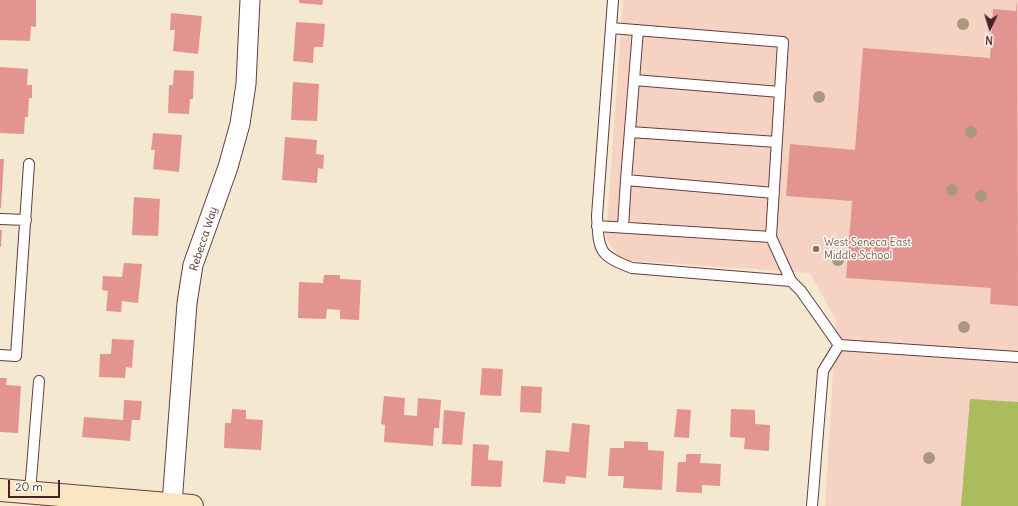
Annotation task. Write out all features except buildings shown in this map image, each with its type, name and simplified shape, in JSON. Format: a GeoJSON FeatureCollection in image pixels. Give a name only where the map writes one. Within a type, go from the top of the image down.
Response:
{"type":"FeatureCollection","features":[{"type":"Feature","properties":{"kind":"main road"},"geometry":{"type":"LineString","coordinates":[[0,490],[182,505]]}},
{"type":"Feature","properties":{"kind":"street","name":"Rebecca Way"},"geometry":{"type":"LineString","coordinates":[[182,505],[187,303],[193,265],[228,167],[240,124],[246,84],[250,0]]}},
{"type":"Feature","properties":{"kind":"lane"},"geometry":{"type":"LineString","coordinates":[[613,0],[597,226],[598,241],[602,253],[612,260],[632,268],[791,281]]}},
{"type":"Feature","properties":{"kind":"lane"},"geometry":{"type":"LineString","coordinates":[[611,28],[783,42],[771,237],[791,281],[801,291],[839,345]]}},
{"type":"Feature","properties":{"kind":"lane"},"geometry":{"type":"LineString","coordinates":[[623,227],[638,30]]}},
{"type":"Feature","properties":{"kind":"lane"},"geometry":{"type":"LineString","coordinates":[[634,80],[780,92]]}},
{"type":"Feature","properties":{"kind":"lane"},"geometry":{"type":"LineString","coordinates":[[630,132],[777,142]]}},
{"type":"Feature","properties":{"kind":"lane"},"geometry":{"type":"LineString","coordinates":[[0,355],[16,356],[29,164]]}},
{"type":"Feature","properties":{"kind":"lane"},"geometry":{"type":"LineString","coordinates":[[626,180],[774,193]]}},
{"type":"Feature","properties":{"kind":"lane"},"geometry":{"type":"LineString","coordinates":[[0,219],[26,220]]}},
{"type":"Feature","properties":{"kind":"lane"},"geometry":{"type":"LineString","coordinates":[[597,226],[771,237]]}},
{"type":"Feature","properties":{"kind":"lane"},"geometry":{"type":"LineString","coordinates":[[839,345],[1018,357]]}},
{"type":"Feature","properties":{"kind":"lane"},"geometry":{"type":"LineString","coordinates":[[812,506],[823,371],[839,345]]}},
{"type":"Feature","properties":{"kind":"lane"},"geometry":{"type":"LineString","coordinates":[[30,492],[39,381]]}},
{"type":"Feature","properties":{"kind":"shaded area","name":"West Seneca East Middle School"},"geometry":{"type":"Polygon","coordinates":[[[623,0],[1018,0],[1018,506],[825,506],[836,320],[810,273],[621,260],[606,238],[623,0]]]}},
{"type":"Feature","properties":{"kind":"green space"},"geometry":{"type":"Polygon","coordinates":[[[970,399],[1018,402],[1018,506],[961,506],[970,399]]]}},
{"type":"Feature","properties":{"kind":"place","name":"West Seneca East Middle School"},"geometry":{"type":"Point","coordinates":[816,249]}}]}
